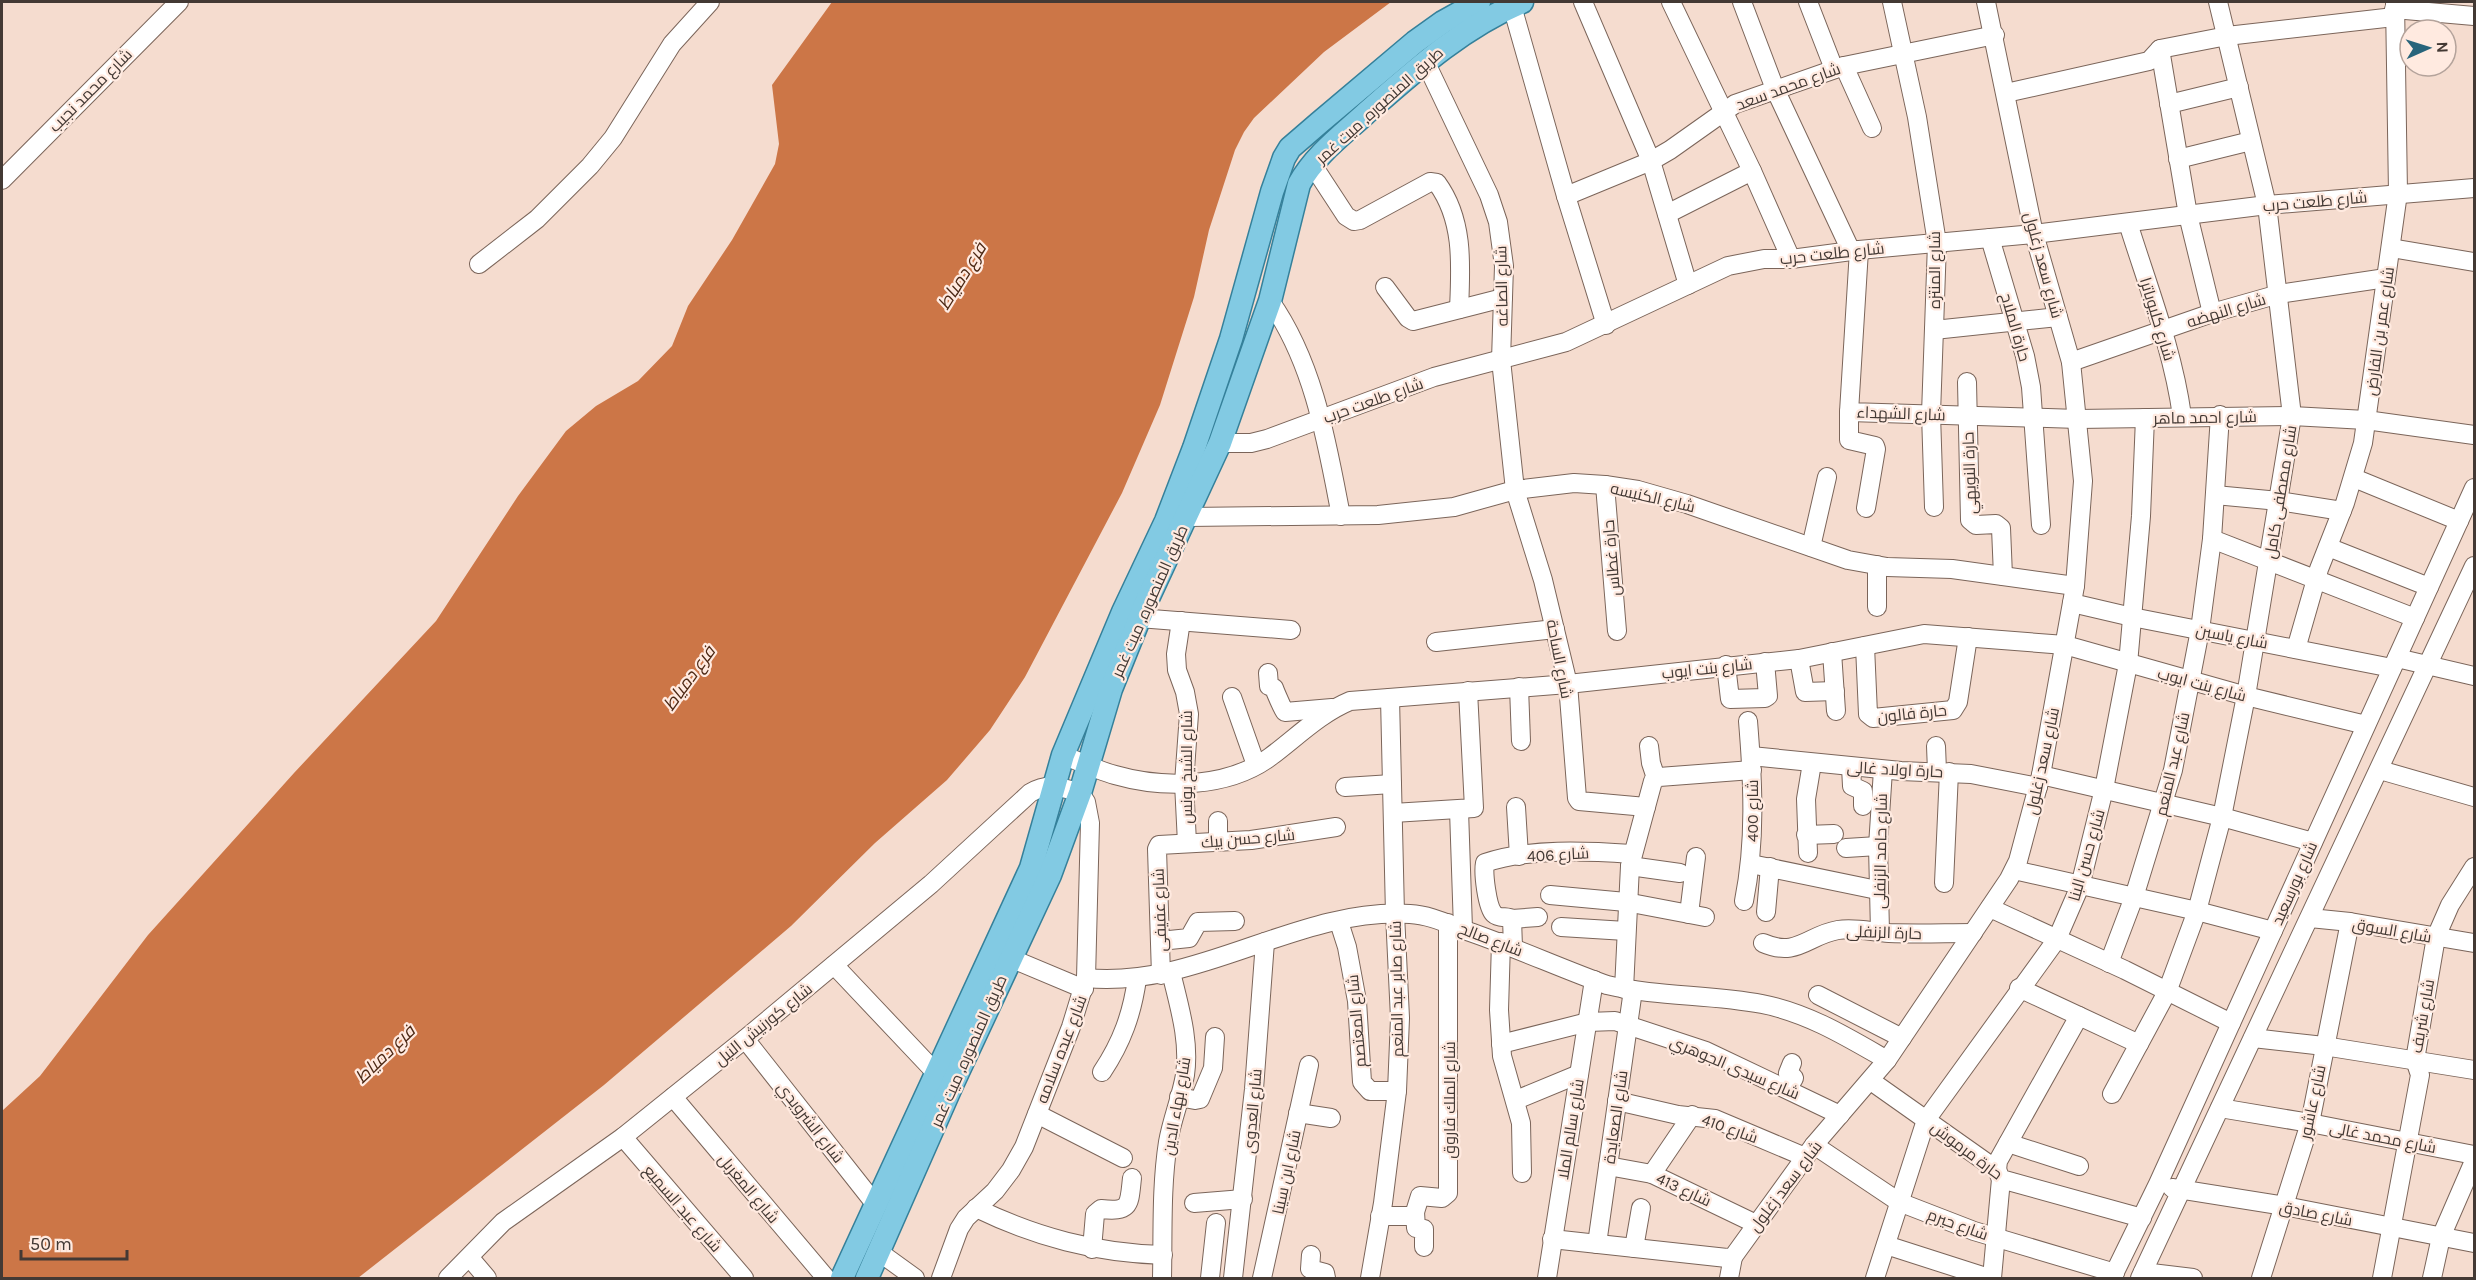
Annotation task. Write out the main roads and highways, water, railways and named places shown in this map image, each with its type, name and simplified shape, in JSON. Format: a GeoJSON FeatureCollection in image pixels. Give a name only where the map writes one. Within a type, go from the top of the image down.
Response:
{"type":"FeatureCollection","features":[{"type":"Feature","properties":{"kind":"main road","name":"طريق المنصوره, ميت غمر"},"geometry":{"type":"LineString","coordinates":[[843,1278],[1031,868],[1063,755],[1123,612],[1166,521],[1194,448],[1231,339],[1272,192],[1284,158],[1290,148],[1318,123],[1415,42],[1443,22],[1479,2]]}},
{"type":"Feature","properties":{"kind":"main road","name":"طريق المنصوره, ميت غمر"},"geometry":{"type":"LineString","coordinates":[[867,1278],[1010,958],[1050,875],[1080,793],[1111,689],[1139,618],[1220,443],[1270,301],[1299,184],[1312,165],[1425,61],[1481,22],[1517,4]]}},
{"type":"Feature","properties":{"kind":"water","name":"فرع دمياط"},"geometry":{"type":"Polygon","coordinates":[[[832,2],[1391,2],[1324,52],[1254,118],[1244,132],[1235,150],[1209,230],[1194,297],[1160,405],[1122,493],[1025,677],[990,730],[947,780],[875,843],[791,926],[604,1085],[358,1278],[2,1278],[2,1111],[40,1076],[148,935],[294,773],[436,621],[518,496],[566,431],[596,406],[638,381],[672,346],[688,306],[732,240],[775,164],[779,144],[772,85],[832,2]]]}}]}
